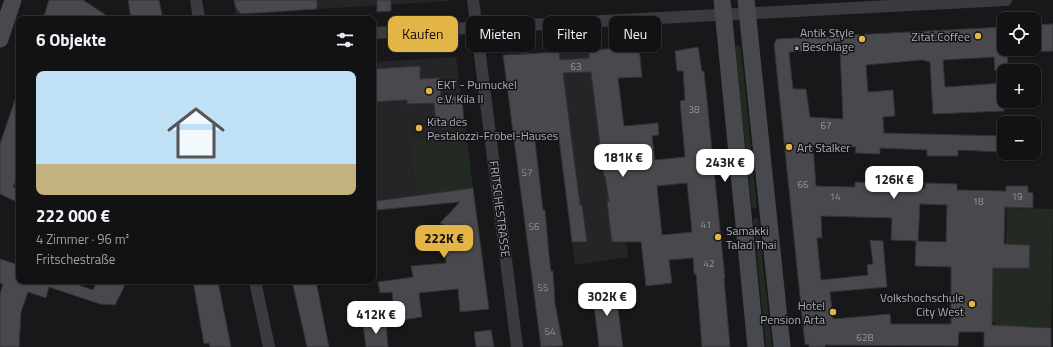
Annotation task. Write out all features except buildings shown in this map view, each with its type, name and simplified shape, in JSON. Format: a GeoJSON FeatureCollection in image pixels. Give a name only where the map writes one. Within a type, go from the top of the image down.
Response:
{"type":"FeatureCollection","features":[{"type":"Feature","properties":{"kind":"main road"},"geometry":{"type":"LineString","coordinates":[[0,39],[13,0]]}},
{"type":"Feature","properties":{"kind":"main road"},"geometry":{"type":"LineString","coordinates":[[746,7],[782,347]]}},
{"type":"Feature","properties":{"kind":"main road"},"geometry":{"type":"LineString","coordinates":[[723,8],[756,347]]}},
{"type":"Feature","properties":{"kind":"street"},"geometry":{"type":"LineString","coordinates":[[196,0],[199,16]]}},
{"type":"Feature","properties":{"kind":"street","name":"FRITSCHESTRASSE"},"geometry":{"type":"LineString","coordinates":[[473,0],[475,16]]}},
{"type":"Feature","properties":{"kind":"street"},"geometry":{"type":"LineString","coordinates":[[535,22],[723,8],[1006,0]]}},
{"type":"Feature","properties":{"kind":"street"},"geometry":{"type":"LineString","coordinates":[[376,33],[466,28]]}},
{"type":"Feature","properties":{"kind":"street","name":"FRITSCHESTRASSE"},"geometry":{"type":"LineString","coordinates":[[479,52],[518,347]]}},
{"type":"Feature","properties":{"kind":"street"},"geometry":{"type":"LineString","coordinates":[[256,284],[269,347]]}},
{"type":"Feature","properties":{"kind":"shaded area"},"geometry":{"type":"Polygon","coordinates":[[[233,0],[449,0],[449,1],[236,14],[233,0]]]}},
{"type":"Feature","properties":{"kind":"shaded area"},"geometry":{"type":"Polygon","coordinates":[[[737,45],[741,48],[757,208],[752,208],[735,48],[737,45]]]}},
{"type":"Feature","properties":{"kind":"shaded area"},"geometry":{"type":"Polygon","coordinates":[[[601,50],[628,257],[575,265],[547,53],[601,52],[601,50]]]}},
{"type":"Feature","properties":{"kind":"shaded area","name":"Kita des Pestalozzi-Fröbel-Hauses"},"geometry":{"type":"Polygon","coordinates":[[[456,57],[466,133],[409,140],[416,195],[376,201],[376,62],[456,57]]]}},
{"type":"Feature","properties":{"kind":"shaded area"},"geometry":{"type":"Polygon","coordinates":[[[466,133],[473,188],[416,195],[409,140],[466,133]]]}},
{"type":"Feature","properties":{"kind":"shaded area"},"geometry":{"type":"Polygon","coordinates":[[[1007,208],[1053,209],[1051,328],[997,325],[992,320],[992,268],[995,268],[995,260],[1011,268],[1029,268],[1030,245],[1006,244],[1007,208]]]}},
{"type":"Feature","properties":{"kind":"shaded area"},"geometry":{"type":"Polygon","coordinates":[[[758,218],[772,347],[766,347],[753,219],[758,218]]]}},
{"type":"Feature","properties":{"kind":"place","name":"Zitat.Coffee"},"geometry":{"type":"Point","coordinates":[978,36]}},
{"type":"Feature","properties":{"kind":"place","name":"Antik Style • Beschläge"},"geometry":{"type":"Point","coordinates":[862,39]}},
{"type":"Feature","properties":{"kind":"place","name":"EKT - Pumuckel e.V. Kila II"},"geometry":{"type":"Point","coordinates":[429,91]}},
{"type":"Feature","properties":{"kind":"place","name":"Kita des Pestalozzi-Fröbel-Hauses"},"geometry":{"type":"Point","coordinates":[419,128]}},
{"type":"Feature","properties":{"kind":"place","name":"Art Stalker"},"geometry":{"type":"Point","coordinates":[789,147]}},
{"type":"Feature","properties":{"kind":"place","name":"Samakki Talad Thai"},"geometry":{"type":"Point","coordinates":[718,237]}},
{"type":"Feature","properties":{"kind":"place","name":"Volkshochschule City West"},"geometry":{"type":"Point","coordinates":[972,304]}},
{"type":"Feature","properties":{"kind":"place","name":"Hotel Pension Arta"},"geometry":{"type":"Point","coordinates":[833,312]}}]}
